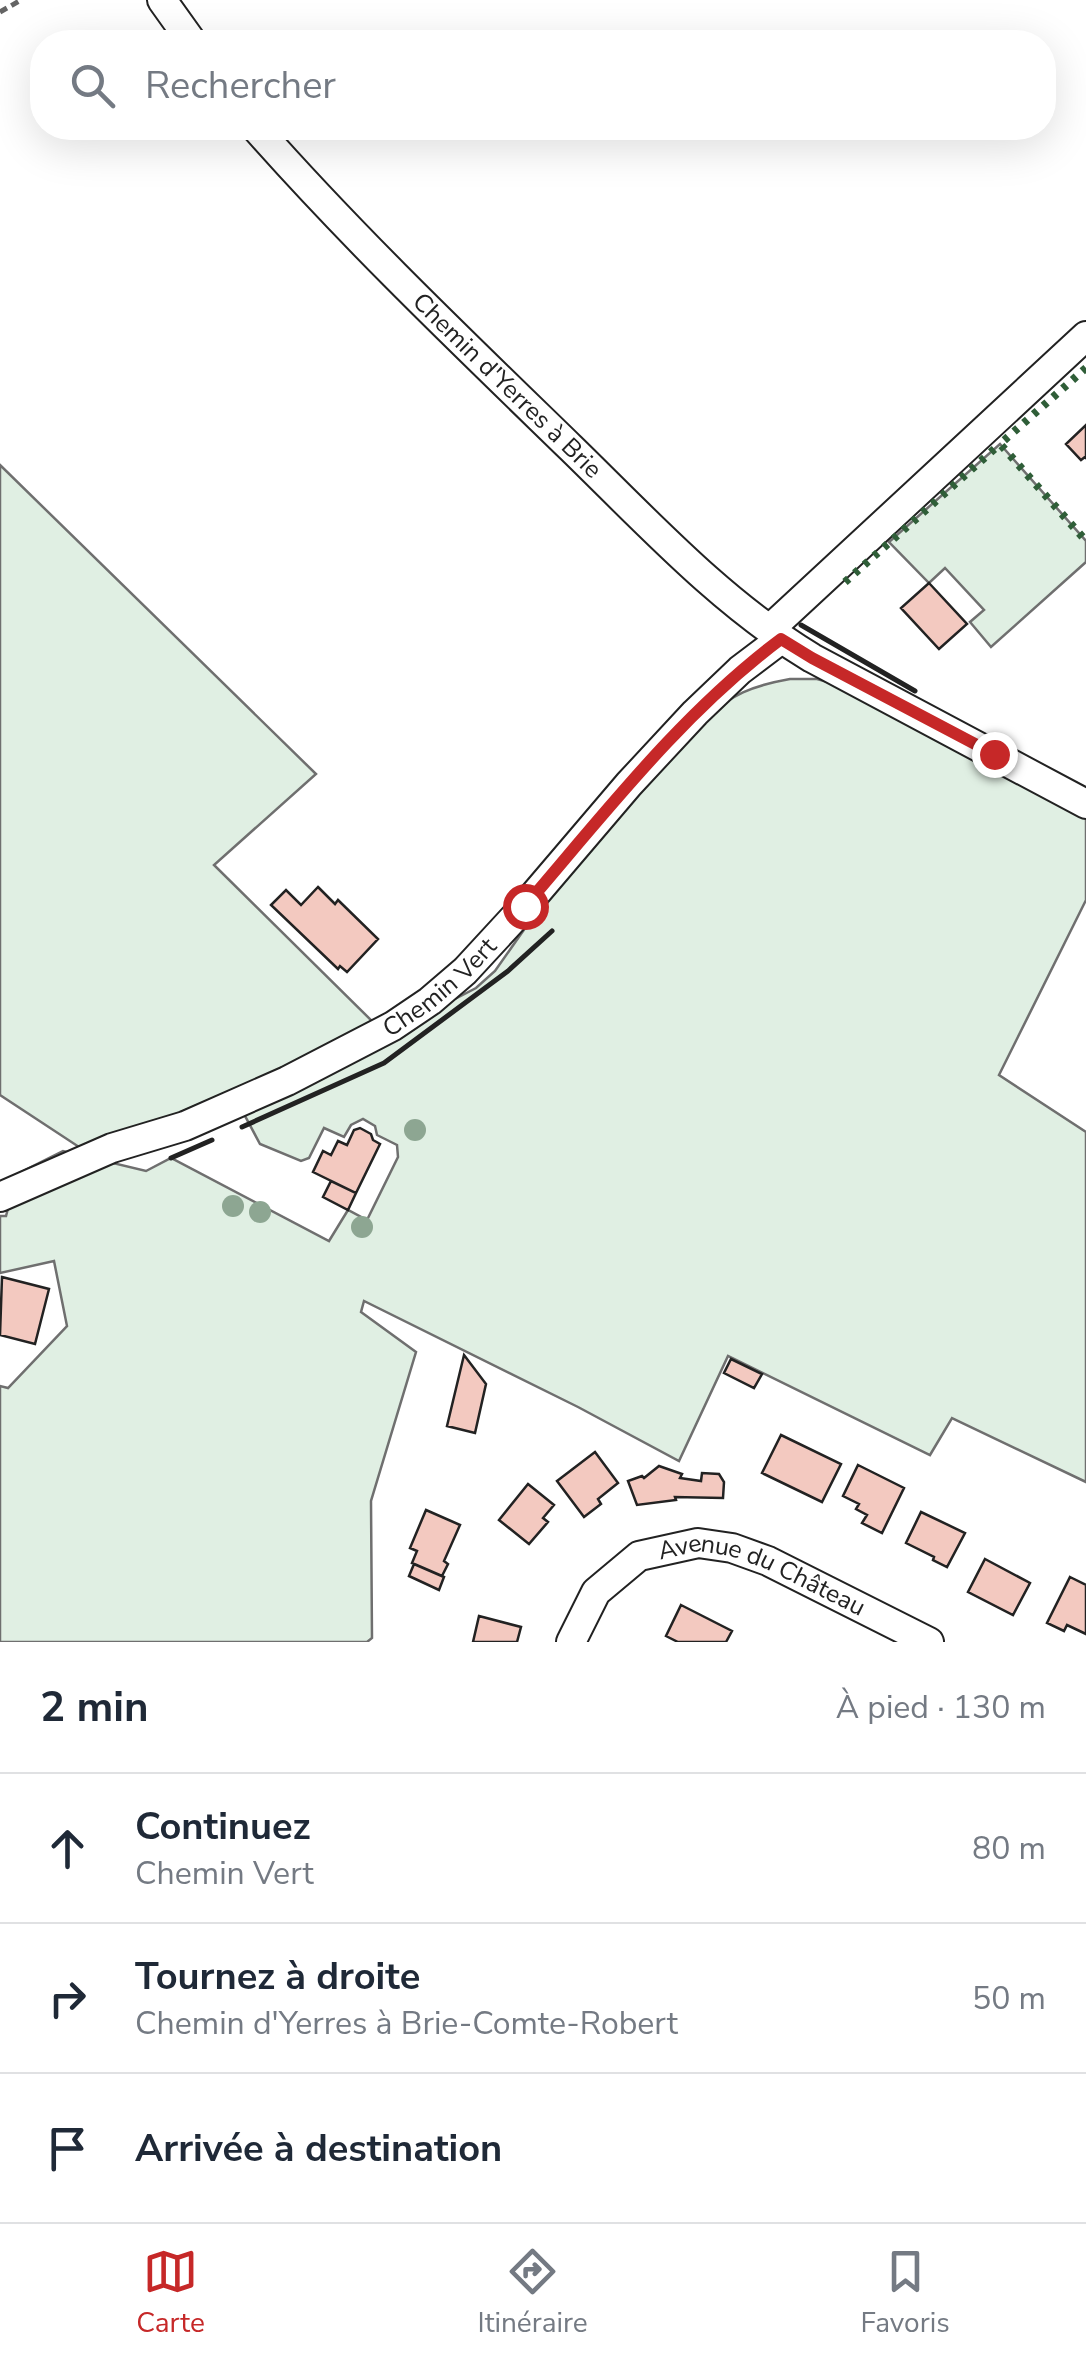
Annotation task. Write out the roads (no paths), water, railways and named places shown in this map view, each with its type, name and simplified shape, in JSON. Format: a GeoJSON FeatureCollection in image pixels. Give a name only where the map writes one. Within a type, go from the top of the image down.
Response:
{"type":"FeatureCollection","features":[{"type":"Feature","properties":{"kind":"street"},"geometry":{"type":"LineString","coordinates":[[162,0],[183,30]]}},
{"type":"Feature","properties":{"kind":"street","name":"Chemin d'Yerres à Brie"},"geometry":{"type":"LineString","coordinates":[[267,140],[463,343],[743,610],[775,634],[1086,804]]}},
{"type":"Feature","properties":{"kind":"street","name":"Chemin Vert"},"geometry":{"type":"LineString","coordinates":[[0,1197],[112,1148],[185,1126],[288,1082],[392,1026],[430,1000],[464,971],[525,906],[696,712],[1086,336]]}},
{"type":"Feature","properties":{"kind":"street","name":"Avenue du Château"},"geometry":{"type":"LineString","coordinates":[[570,1642],[596,1592],[639,1556],[698,1543],[732,1548],[768,1561],[928,1642]]}}]}
